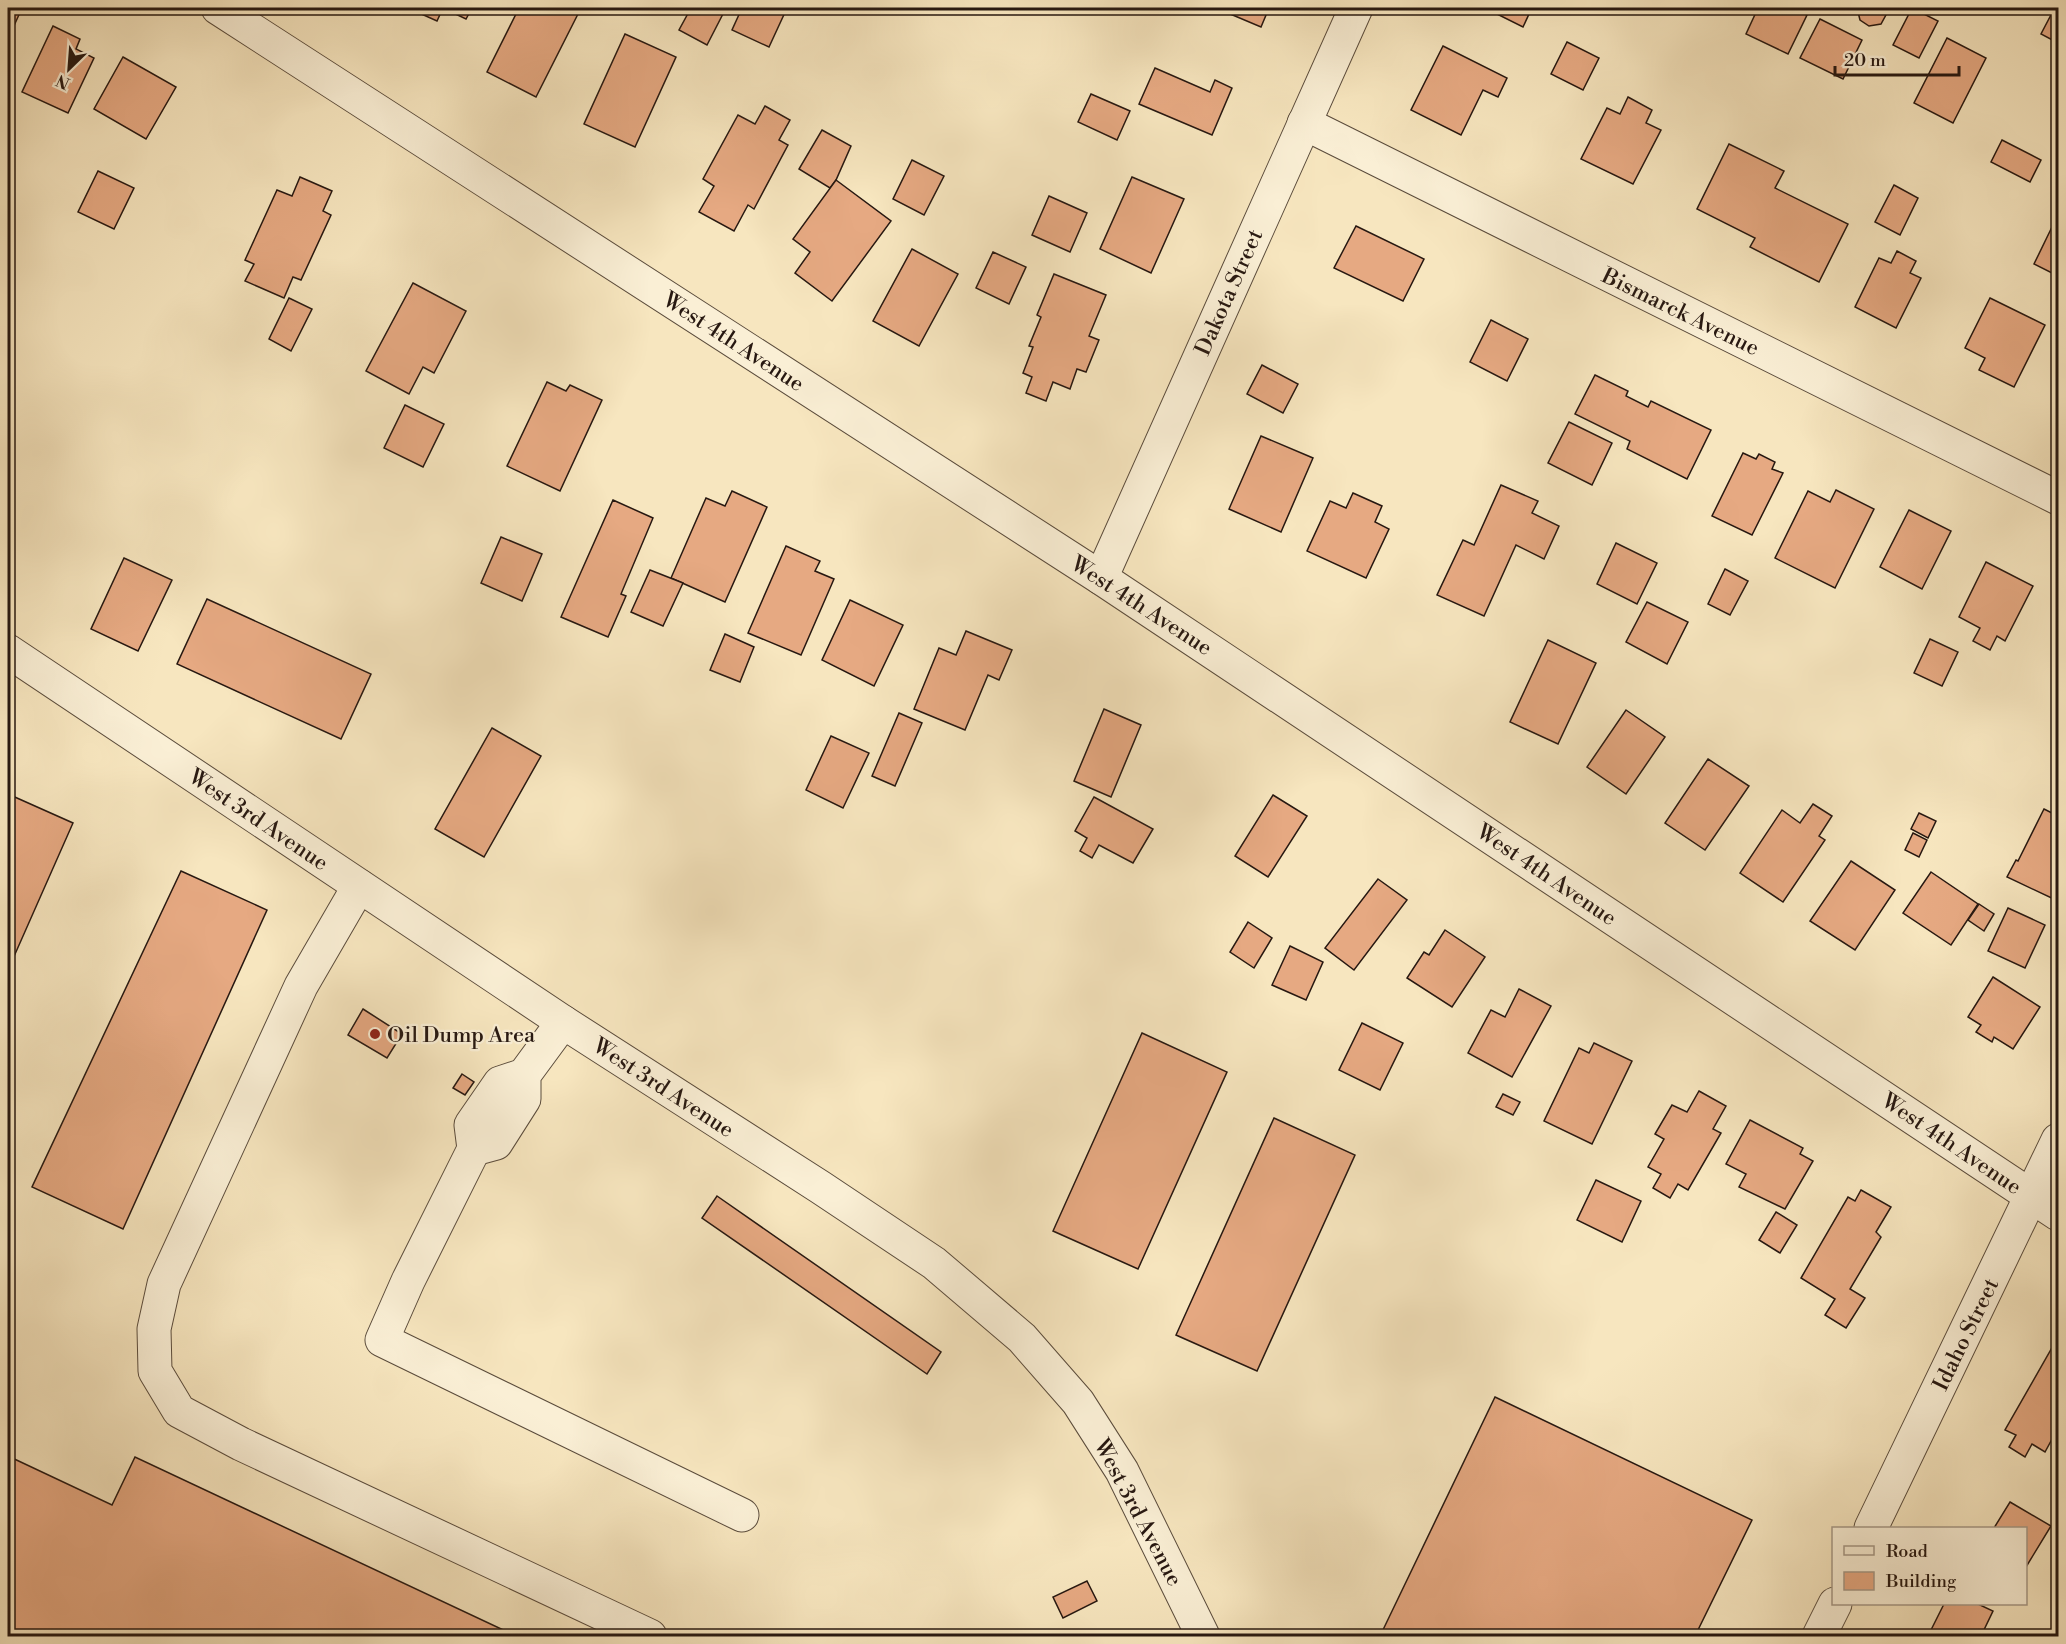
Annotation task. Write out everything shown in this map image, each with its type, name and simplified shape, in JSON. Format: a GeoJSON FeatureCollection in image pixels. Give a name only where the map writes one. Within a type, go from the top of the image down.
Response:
{"type":"FeatureCollection","features":[{"type":"Feature","properties":{"kind":"street","name":"West 4th Avenue"},"geometry":{"type":"LineString","coordinates":[[218,8],[1101,578],[2058,1214]]}},
{"type":"Feature","properties":{"kind":"street","name":"Dakota Street"},"geometry":{"type":"LineString","coordinates":[[1101,578],[1356,8]]}},
{"type":"Feature","properties":{"kind":"street","name":"Bismarck Avenue"},"geometry":{"type":"LineString","coordinates":[[1304,123],[2058,498]]}},
{"type":"Feature","properties":{"kind":"street","name":"West 3rd Avenue"},"geometry":{"type":"LineString","coordinates":[[8,651],[563,1022],[934,1263],[1022,1338],[1078,1402],[1122,1471],[1203,1636]]}},
{"type":"Feature","properties":{"kind":"street"},"geometry":{"type":"LineString","coordinates":[[359,886],[301,986],[164,1284],[154,1329],[155,1371],[179,1411],[241,1444],[650,1636]]}},
{"type":"Feature","properties":{"kind":"street"},"geometry":{"type":"LineString","coordinates":[[563,1022],[524,1075],[500,1083],[471,1125],[474,1149],[408,1281],[382,1340],[742,1515]]}},
{"type":"Feature","properties":{"kind":"street","name":"Idaho Street"},"geometry":{"type":"LineString","coordinates":[[1871,1527],[2058,1140]]}},
{"type":"Feature","properties":{"kind":"street"},"geometry":{"type":"LineString","coordinates":[[1819,1636],[1834,1605]]}},
{"type":"Feature","properties":{"kind":"building"},"geometry":{"type":"Polygon","coordinates":[[[8,8],[22,8],[8,39],[8,8]]]}},
{"type":"Feature","properties":{"kind":"building"},"geometry":{"type":"Polygon","coordinates":[[[408,8],[443,8],[437,21],[408,8]]]}},
{"type":"Feature","properties":{"kind":"building"},"geometry":{"type":"Polygon","coordinates":[[[443,8],[472,8],[466,19],[443,8]]]}},
{"type":"Feature","properties":{"kind":"building"},"geometry":{"type":"Polygon","coordinates":[[[519,8],[581,8],[536,97],[487,72],[519,8]]]}},
{"type":"Feature","properties":{"kind":"building"},"geometry":{"type":"Polygon","coordinates":[[[691,8],[726,8],[707,45],[679,30],[691,8]]]}},
{"type":"Feature","properties":{"kind":"building"},"geometry":{"type":"Polygon","coordinates":[[[742,8],[787,8],[769,47],[732,30],[742,8]]]}},
{"type":"Feature","properties":{"kind":"building"},"geometry":{"type":"Polygon","coordinates":[[[1216,8],[1269,8],[1261,27],[1216,8]]]}},
{"type":"Feature","properties":{"kind":"building"},"geometry":{"type":"Polygon","coordinates":[[[1485,8],[1536,8],[1533,13],[1530,12],[1523,27],[1485,8]]]}},
{"type":"Feature","properties":{"kind":"building"},"geometry":{"type":"Polygon","coordinates":[[[1758,8],[1791,8],[1807,15],[1788,54],[1746,34],[1758,8]]]}},
{"type":"Feature","properties":{"kind":"building"},"geometry":{"type":"Polygon","coordinates":[[[1857,8],[1887,8],[1887,13],[1881,24],[1869,26],[1860,20],[1857,8]]]}},
{"type":"Feature","properties":{"kind":"building"},"geometry":{"type":"Polygon","coordinates":[[[1912,8],[1938,21],[1919,58],[1893,45],[1912,8]]]}},
{"type":"Feature","properties":{"kind":"building"},"geometry":{"type":"Polygon","coordinates":[[[2044,8],[2058,8],[2058,43],[2041,34],[2053,11],[2044,8]]]}},
{"type":"Feature","properties":{"kind":"building"},"geometry":{"type":"Polygon","coordinates":[[[1820,19],[1862,40],[1843,79],[1800,58],[1820,19]]]}},
{"type":"Feature","properties":{"kind":"building"},"geometry":{"type":"Polygon","coordinates":[[[53,26],[80,39],[76,49],[94,58],[68,113],[22,92],[53,26]]]}},
{"type":"Feature","properties":{"kind":"building"},"geometry":{"type":"Polygon","coordinates":[[[625,34],[676,57],[635,147],[584,124],[625,34]]]}},
{"type":"Feature","properties":{"kind":"building"},"geometry":{"type":"Polygon","coordinates":[[[1947,38],[1986,58],[1953,123],[1914,103],[1947,38]]]}},
{"type":"Feature","properties":{"kind":"building"},"geometry":{"type":"Polygon","coordinates":[[[1567,42],[1599,58],[1583,90],[1551,74],[1567,42]]]}},
{"type":"Feature","properties":{"kind":"building"},"geometry":{"type":"Polygon","coordinates":[[[1443,46],[1507,78],[1498,97],[1483,90],[1461,135],[1411,110],[1443,46]]]}},
{"type":"Feature","properties":{"kind":"building"},"geometry":{"type":"Polygon","coordinates":[[[123,57],[176,87],[146,139],[94,109],[123,57]]]}},
{"type":"Feature","properties":{"kind":"building"},"geometry":{"type":"Polygon","coordinates":[[[1155,68],[1210,92],[1215,80],[1232,88],[1212,135],[1139,104],[1155,68]]]}},
{"type":"Feature","properties":{"kind":"building"},"geometry":{"type":"Polygon","coordinates":[[[1091,94],[1130,111],[1117,140],[1078,122],[1091,94]]]}},
{"type":"Feature","properties":{"kind":"building"},"geometry":{"type":"Polygon","coordinates":[[[1628,97],[1652,110],[1646,123],[1661,130],[1633,184],[1581,159],[1607,108],[1620,114],[1628,97]]]}},
{"type":"Feature","properties":{"kind":"building"},"geometry":{"type":"Polygon","coordinates":[[[765,106],[790,120],[779,140],[788,145],[754,209],[748,205],[734,231],[699,212],[714,186],[703,179],[738,115],[755,124],[765,106]]]}},
{"type":"Feature","properties":{"kind":"building"},"geometry":{"type":"Polygon","coordinates":[[[822,130],[851,146],[830,188],[799,169],[822,130]]]}},
{"type":"Feature","properties":{"kind":"building"},"geometry":{"type":"Polygon","coordinates":[[[2002,140],[2041,160],[2030,182],[1991,162],[2002,140]]]}},
{"type":"Feature","properties":{"kind":"building"},"geometry":{"type":"Polygon","coordinates":[[[1729,144],[1784,171],[1775,188],[1848,224],[1819,282],[1750,247],[1755,238],[1697,209],[1729,144]]]}},
{"type":"Feature","properties":{"kind":"building"},"geometry":{"type":"Polygon","coordinates":[[[912,160],[944,176],[924,215],[893,199],[912,160]]]}},
{"type":"Feature","properties":{"kind":"building"},"geometry":{"type":"Polygon","coordinates":[[[98,171],[134,188],[114,229],[78,212],[98,171]]]}},
{"type":"Feature","properties":{"kind":"building"},"geometry":{"type":"Polygon","coordinates":[[[300,177],[332,191],[323,211],[331,215],[301,280],[293,277],[284,298],[245,281],[254,264],[245,260],[277,190],[292,196],[300,177]]]}},
{"type":"Feature","properties":{"kind":"building"},"geometry":{"type":"Polygon","coordinates":[[[1132,177],[1184,199],[1151,273],[1100,249],[1132,177]]]}},
{"type":"Feature","properties":{"kind":"building"},"geometry":{"type":"Polygon","coordinates":[[[836,180],[891,221],[832,301],[795,273],[810,252],[793,239],[836,180]]]}},
{"type":"Feature","properties":{"kind":"building"},"geometry":{"type":"Polygon","coordinates":[[[1894,185],[1918,198],[1900,235],[1875,222],[1894,185]]]}},
{"type":"Feature","properties":{"kind":"building"},"geometry":{"type":"Polygon","coordinates":[[[1049,196],[1087,213],[1070,252],[1032,235],[1049,196]]]}},
{"type":"Feature","properties":{"kind":"building"},"geometry":{"type":"Polygon","coordinates":[[[1356,226],[1424,259],[1403,301],[1334,268],[1356,226]]]}},
{"type":"Feature","properties":{"kind":"building"},"geometry":{"type":"Polygon","coordinates":[[[2052,227],[2058,230],[2058,276],[2034,264],[2052,227]]]}},
{"type":"Feature","properties":{"kind":"building"},"geometry":{"type":"Polygon","coordinates":[[[912,249],[958,274],[919,346],[873,321],[912,249]]]}},
{"type":"Feature","properties":{"kind":"building"},"geometry":{"type":"Polygon","coordinates":[[[1897,251],[1916,261],[1910,273],[1921,278],[1896,328],[1855,307],[1879,258],[1891,263],[1897,251]]]}},
{"type":"Feature","properties":{"kind":"building"},"geometry":{"type":"Polygon","coordinates":[[[993,252],[1026,267],[1009,304],[976,288],[993,252]]]}},
{"type":"Feature","properties":{"kind":"building"},"geometry":{"type":"Polygon","coordinates":[[[1054,274],[1106,295],[1089,336],[1099,340],[1086,372],[1077,369],[1070,389],[1053,382],[1046,401],[1026,393],[1032,377],[1023,373],[1033,347],[1029,346],[1041,317],[1037,315],[1054,274]]]}},
{"type":"Feature","properties":{"kind":"building"},"geometry":{"type":"Polygon","coordinates":[[[413,283],[466,311],[434,373],[423,367],[409,394],[366,371],[413,283]]]}},
{"type":"Feature","properties":{"kind":"building"},"geometry":{"type":"Polygon","coordinates":[[[289,298],[312,309],[291,351],[269,339],[289,298]]]}},
{"type":"Feature","properties":{"kind":"building"},"geometry":{"type":"Polygon","coordinates":[[[1990,298],[2045,325],[2014,387],[1979,370],[1985,358],[1965,348],[1990,298]]]}},
{"type":"Feature","properties":{"kind":"building"},"geometry":{"type":"Polygon","coordinates":[[[1491,320],[1528,339],[1507,381],[1470,362],[1491,320]]]}},
{"type":"Feature","properties":{"kind":"building"},"geometry":{"type":"Polygon","coordinates":[[[1262,365],[1298,384],[1283,413],[1247,394],[1262,365]]]}},
{"type":"Feature","properties":{"kind":"building"},"geometry":{"type":"Polygon","coordinates":[[[1595,375],[1628,391],[1626,396],[1648,407],[1651,401],[1711,430],[1687,479],[1627,449],[1630,441],[1575,414],[1595,375]]]}},
{"type":"Feature","properties":{"kind":"building"},"geometry":{"type":"Polygon","coordinates":[[[547,382],[566,391],[570,385],[602,400],[560,491],[507,466],[547,382]]]}},
{"type":"Feature","properties":{"kind":"building"},"geometry":{"type":"Polygon","coordinates":[[[405,405],[444,424],[423,467],[384,448],[405,405]]]}},
{"type":"Feature","properties":{"kind":"building"},"geometry":{"type":"Polygon","coordinates":[[[1569,422],[1612,443],[1592,485],[1548,463],[1569,422]]]}},
{"type":"Feature","properties":{"kind":"building"},"geometry":{"type":"Polygon","coordinates":[[[1261,436],[1313,458],[1281,532],[1229,509],[1261,436]]]}},
{"type":"Feature","properties":{"kind":"building"},"geometry":{"type":"Polygon","coordinates":[[[1743,453],[1756,459],[1759,454],[1775,462],[1772,469],[1783,473],[1752,535],[1712,516],[1743,453]]]}},
{"type":"Feature","properties":{"kind":"building"},"geometry":{"type":"Polygon","coordinates":[[[1501,485],[1538,501],[1532,513],[1559,526],[1544,559],[1516,545],[1484,616],[1437,595],[1463,540],[1474,545],[1501,485]]]}},
{"type":"Feature","properties":{"kind":"building"},"geometry":{"type":"Polygon","coordinates":[[[1836,490],[1874,509],[1835,588],[1775,558],[1808,491],[1830,502],[1836,490]]]}},
{"type":"Feature","properties":{"kind":"building"},"geometry":{"type":"Polygon","coordinates":[[[732,491],[767,507],[725,602],[671,578],[706,498],[725,506],[732,491]]]}},
{"type":"Feature","properties":{"kind":"building"},"geometry":{"type":"Polygon","coordinates":[[[1353,493],[1382,506],[1375,522],[1389,529],[1366,578],[1307,551],[1330,501],[1346,508],[1353,493]]]}},
{"type":"Feature","properties":{"kind":"building"},"geometry":{"type":"Polygon","coordinates":[[[613,500],[653,518],[621,594],[626,596],[608,637],[561,617],[613,500]]]}},
{"type":"Feature","properties":{"kind":"building"},"geometry":{"type":"Polygon","coordinates":[[[1909,510],[1951,531],[1922,589],[1880,567],[1909,510]]]}},
{"type":"Feature","properties":{"kind":"building"},"geometry":{"type":"Polygon","coordinates":[[[501,537],[542,554],[522,601],[481,583],[501,537]]]}},
{"type":"Feature","properties":{"kind":"building"},"geometry":{"type":"Polygon","coordinates":[[[1616,543],[1657,563],[1637,604],[1597,584],[1616,543]]]}},
{"type":"Feature","properties":{"kind":"building"},"geometry":{"type":"Polygon","coordinates":[[[786,546],[820,561],[815,571],[834,579],[801,655],[748,633],[786,546]]]}},
{"type":"Feature","properties":{"kind":"building"},"geometry":{"type":"Polygon","coordinates":[[[124,558],[172,580],[138,651],[91,629],[124,558]]]}},
{"type":"Feature","properties":{"kind":"building"},"geometry":{"type":"Polygon","coordinates":[[[1986,562],[2033,586],[2005,641],[1997,636],[1990,650],[1973,641],[1980,628],[1959,617],[1986,562]]]}},
{"type":"Feature","properties":{"kind":"building"},"geometry":{"type":"Polygon","coordinates":[[[1725,569],[1748,581],[1730,615],[1708,604],[1725,569]]]}},
{"type":"Feature","properties":{"kind":"building"},"geometry":{"type":"Polygon","coordinates":[[[650,570],[683,583],[663,626],[631,612],[650,570]]]}},
{"type":"Feature","properties":{"kind":"building"},"geometry":{"type":"Polygon","coordinates":[[[207,599],[371,674],[341,739],[177,664],[207,599]]]}},
{"type":"Feature","properties":{"kind":"building"},"geometry":{"type":"Polygon","coordinates":[[[850,600],[903,625],[874,686],[822,660],[850,600]]]}},
{"type":"Feature","properties":{"kind":"building"},"geometry":{"type":"Polygon","coordinates":[[[1647,602],[1688,622],[1667,664],[1626,642],[1647,602]]]}},
{"type":"Feature","properties":{"kind":"building"},"geometry":{"type":"Polygon","coordinates":[[[966,631],[1012,650],[999,680],[988,675],[965,730],[914,709],[939,648],[956,655],[966,631]]]}},
{"type":"Feature","properties":{"kind":"building"},"geometry":{"type":"Polygon","coordinates":[[[725,634],[754,647],[740,682],[710,670],[725,634]]]}},
{"type":"Feature","properties":{"kind":"building"},"geometry":{"type":"Polygon","coordinates":[[[1930,639],[1958,652],[1942,686],[1914,673],[1930,639]]]}},
{"type":"Feature","properties":{"kind":"building"},"geometry":{"type":"Polygon","coordinates":[[[1548,640],[1596,663],[1558,744],[1510,722],[1548,640]]]}},
{"type":"Feature","properties":{"kind":"building"},"geometry":{"type":"Polygon","coordinates":[[[1104,709],[1141,725],[1111,797],[1074,781],[1104,709]]]}},
{"type":"Feature","properties":{"kind":"building"},"geometry":{"type":"Polygon","coordinates":[[[1626,710],[1665,737],[1626,794],[1587,767],[1626,710]]]}},
{"type":"Feature","properties":{"kind":"building"},"geometry":{"type":"Polygon","coordinates":[[[899,713],[922,723],[895,786],[872,776],[899,713]]]}},
{"type":"Feature","properties":{"kind":"building"},"geometry":{"type":"Polygon","coordinates":[[[492,728],[541,756],[484,857],[435,829],[492,728]]]}},
{"type":"Feature","properties":{"kind":"building"},"geometry":{"type":"Polygon","coordinates":[[[831,736],[869,753],[843,808],[806,790],[831,736]]]}},
{"type":"Feature","properties":{"kind":"building"},"geometry":{"type":"Polygon","coordinates":[[[1708,759],[1749,786],[1705,850],[1665,823],[1708,759]]]}},
{"type":"Feature","properties":{"kind":"building"},"geometry":{"type":"Polygon","coordinates":[[[8,794],[73,823],[8,970],[8,794]]]}},
{"type":"Feature","properties":{"kind":"building"},"geometry":{"type":"Polygon","coordinates":[[[1273,795],[1307,816],[1268,877],[1235,856],[1273,795]]]}},
{"type":"Feature","properties":{"kind":"building"},"geometry":{"type":"Polygon","coordinates":[[[1094,797],[1153,829],[1133,863],[1099,845],[1092,858],[1080,851],[1087,838],[1075,831],[1094,797]]]}},
{"type":"Feature","properties":{"kind":"building"},"geometry":{"type":"Polygon","coordinates":[[[1813,804],[1832,816],[1819,836],[1825,840],[1783,902],[1740,873],[1782,810],[1800,823],[1813,804]]]}},
{"type":"Feature","properties":{"kind":"building"},"geometry":{"type":"Polygon","coordinates":[[[2044,809],[2058,816],[2058,901],[2007,877],[2016,860],[2018,861],[2044,809]]]}},
{"type":"Feature","properties":{"kind":"building"},"geometry":{"type":"Polygon","coordinates":[[[1919,813],[1936,821],[1928,838],[1911,829],[1919,813]]]}},
{"type":"Feature","properties":{"kind":"building"},"geometry":{"type":"Polygon","coordinates":[[[1913,833],[1927,840],[1919,857],[1905,850],[1913,833]]]}},
{"type":"Feature","properties":{"kind":"building"},"geometry":{"type":"Polygon","coordinates":[[[1851,861],[1895,890],[1855,950],[1810,921],[1851,861]]]}},
{"type":"Feature","properties":{"kind":"building"},"geometry":{"type":"Polygon","coordinates":[[[181,871],[267,910],[123,1229],[32,1187],[181,871]]]}},
{"type":"Feature","properties":{"kind":"building"},"geometry":{"type":"Polygon","coordinates":[[[1931,872],[1978,904],[1951,945],[1903,913],[1931,872]]]}},
{"type":"Feature","properties":{"kind":"building"},"geometry":{"type":"Polygon","coordinates":[[[1378,879],[1407,900],[1354,970],[1325,948],[1378,879]]]}},
{"type":"Feature","properties":{"kind":"building"},"geometry":{"type":"Polygon","coordinates":[[[1979,904],[1994,914],[1984,931],[1968,920],[1979,904]]]}},
{"type":"Feature","properties":{"kind":"building"},"geometry":{"type":"Polygon","coordinates":[[[2008,908],[2045,925],[2025,968],[1988,951],[2008,908]]]}},
{"type":"Feature","properties":{"kind":"building"},"geometry":{"type":"Polygon","coordinates":[[[1248,922],[1272,938],[1254,968],[1230,952],[1248,922]]]}},
{"type":"Feature","properties":{"kind":"building"},"geometry":{"type":"Polygon","coordinates":[[[1445,930],[1485,957],[1452,1007],[1407,978],[1424,952],[1429,955],[1445,930]]]}},
{"type":"Feature","properties":{"kind":"building"},"geometry":{"type":"Polygon","coordinates":[[[1290,946],[1323,962],[1306,1000],[1272,985],[1290,946]]]}},
{"type":"Feature","properties":{"kind":"building"},"geometry":{"type":"Polygon","coordinates":[[[1993,977],[2040,1007],[2013,1049],[1994,1037],[1992,1042],[1976,1032],[1981,1025],[1968,1017],[1993,977]]]}},
{"type":"Feature","properties":{"kind":"building"},"geometry":{"type":"Polygon","coordinates":[[[1519,989],[1551,1006],[1512,1077],[1468,1053],[1491,1010],[1505,1017],[1519,989]]]}},
{"type":"Feature","properties":{"kind":"building","name":"Oil Dump Area"},"geometry":{"type":"Polygon","coordinates":[[[363,1009],[402,1034],[387,1058],[348,1035],[363,1009]]]}},
{"type":"Feature","properties":{"kind":"building"},"geometry":{"type":"Polygon","coordinates":[[[1362,1023],[1403,1043],[1380,1090],[1339,1070],[1362,1023]]]}},
{"type":"Feature","properties":{"kind":"building"},"geometry":{"type":"Polygon","coordinates":[[[1142,1033],[1227,1072],[1138,1269],[1053,1231],[1142,1033]]]}},
{"type":"Feature","properties":{"kind":"building"},"geometry":{"type":"Polygon","coordinates":[[[1594,1043],[1632,1061],[1592,1144],[1544,1121],[1579,1048],[1589,1053],[1594,1043]]]}},
{"type":"Feature","properties":{"kind":"building"},"geometry":{"type":"Polygon","coordinates":[[[462,1074],[474,1082],[465,1095],[453,1088],[462,1074]]]}},
{"type":"Feature","properties":{"kind":"building"},"geometry":{"type":"Polygon","coordinates":[[[1699,1091],[1726,1106],[1713,1129],[1721,1133],[1688,1190],[1678,1184],[1670,1198],[1653,1188],[1661,1174],[1648,1167],[1664,1139],[1655,1134],[1672,1105],[1687,1112],[1699,1091]]]}},
{"type":"Feature","properties":{"kind":"building"},"geometry":{"type":"Polygon","coordinates":[[[1503,1094],[1520,1102],[1513,1115],[1496,1107],[1503,1094]]]}},
{"type":"Feature","properties":{"kind":"building"},"geometry":{"type":"Polygon","coordinates":[[[1274,1118],[1355,1155],[1257,1371],[1176,1335],[1274,1118]]]}},
{"type":"Feature","properties":{"kind":"building"},"geometry":{"type":"Polygon","coordinates":[[[1750,1120],[1803,1148],[1800,1154],[1813,1161],[1785,1209],[1739,1187],[1746,1174],[1726,1164],[1750,1120]]]}},
{"type":"Feature","properties":{"kind":"building"},"geometry":{"type":"Polygon","coordinates":[[[1596,1180],[1641,1201],[1622,1242],[1577,1220],[1596,1180]]]}},
{"type":"Feature","properties":{"kind":"building"},"geometry":{"type":"Polygon","coordinates":[[[1861,1190],[1891,1207],[1876,1232],[1881,1237],[1850,1289],[1865,1298],[1846,1328],[1825,1315],[1835,1299],[1801,1278],[1848,1197],[1855,1201],[1861,1190]]]}},
{"type":"Feature","properties":{"kind":"building"},"geometry":{"type":"Polygon","coordinates":[[[717,1196],[941,1352],[927,1374],[702,1218],[717,1196]]]}},
{"type":"Feature","properties":{"kind":"building"},"geometry":{"type":"Polygon","coordinates":[[[1776,1212],[1797,1225],[1780,1253],[1759,1240],[1776,1212]]]}},
{"type":"Feature","properties":{"kind":"building"},"geometry":{"type":"Polygon","coordinates":[[[2053,1346],[2058,1350],[2058,1428],[2045,1452],[2032,1444],[2025,1457],[2009,1447],[2016,1435],[2005,1430],[2053,1346]]]}},
{"type":"Feature","properties":{"kind":"building"},"geometry":{"type":"Polygon","coordinates":[[[1495,1397],[1752,1520],[1695,1636],[1387,1636],[1381,1634],[1495,1397]]]}},
{"type":"Feature","properties":{"kind":"building"},"geometry":{"type":"Polygon","coordinates":[[[8,1456],[112,1505],[135,1457],[516,1636],[8,1636],[8,1456]]]}},
{"type":"Feature","properties":{"kind":"building"},"geometry":{"type":"Polygon","coordinates":[[[2010,1502],[2051,1526],[2027,1565],[2027,1527],[1995,1527],[2010,1502]]]}},
{"type":"Feature","properties":{"kind":"building"},"geometry":{"type":"Polygon","coordinates":[[[1087,1581],[1097,1601],[1063,1618],[1053,1597],[1087,1581]]]}},
{"type":"Feature","properties":{"kind":"building"},"geometry":{"type":"Polygon","coordinates":[[[1944,1605],[1980,1605],[1993,1611],[1981,1636],[1928,1636],[1944,1605]]]}},
{"type":"Feature","properties":{"kind":"place","name":"Oil Dump Area"},"geometry":{"type":"Point","coordinates":[375,1034]}}]}
